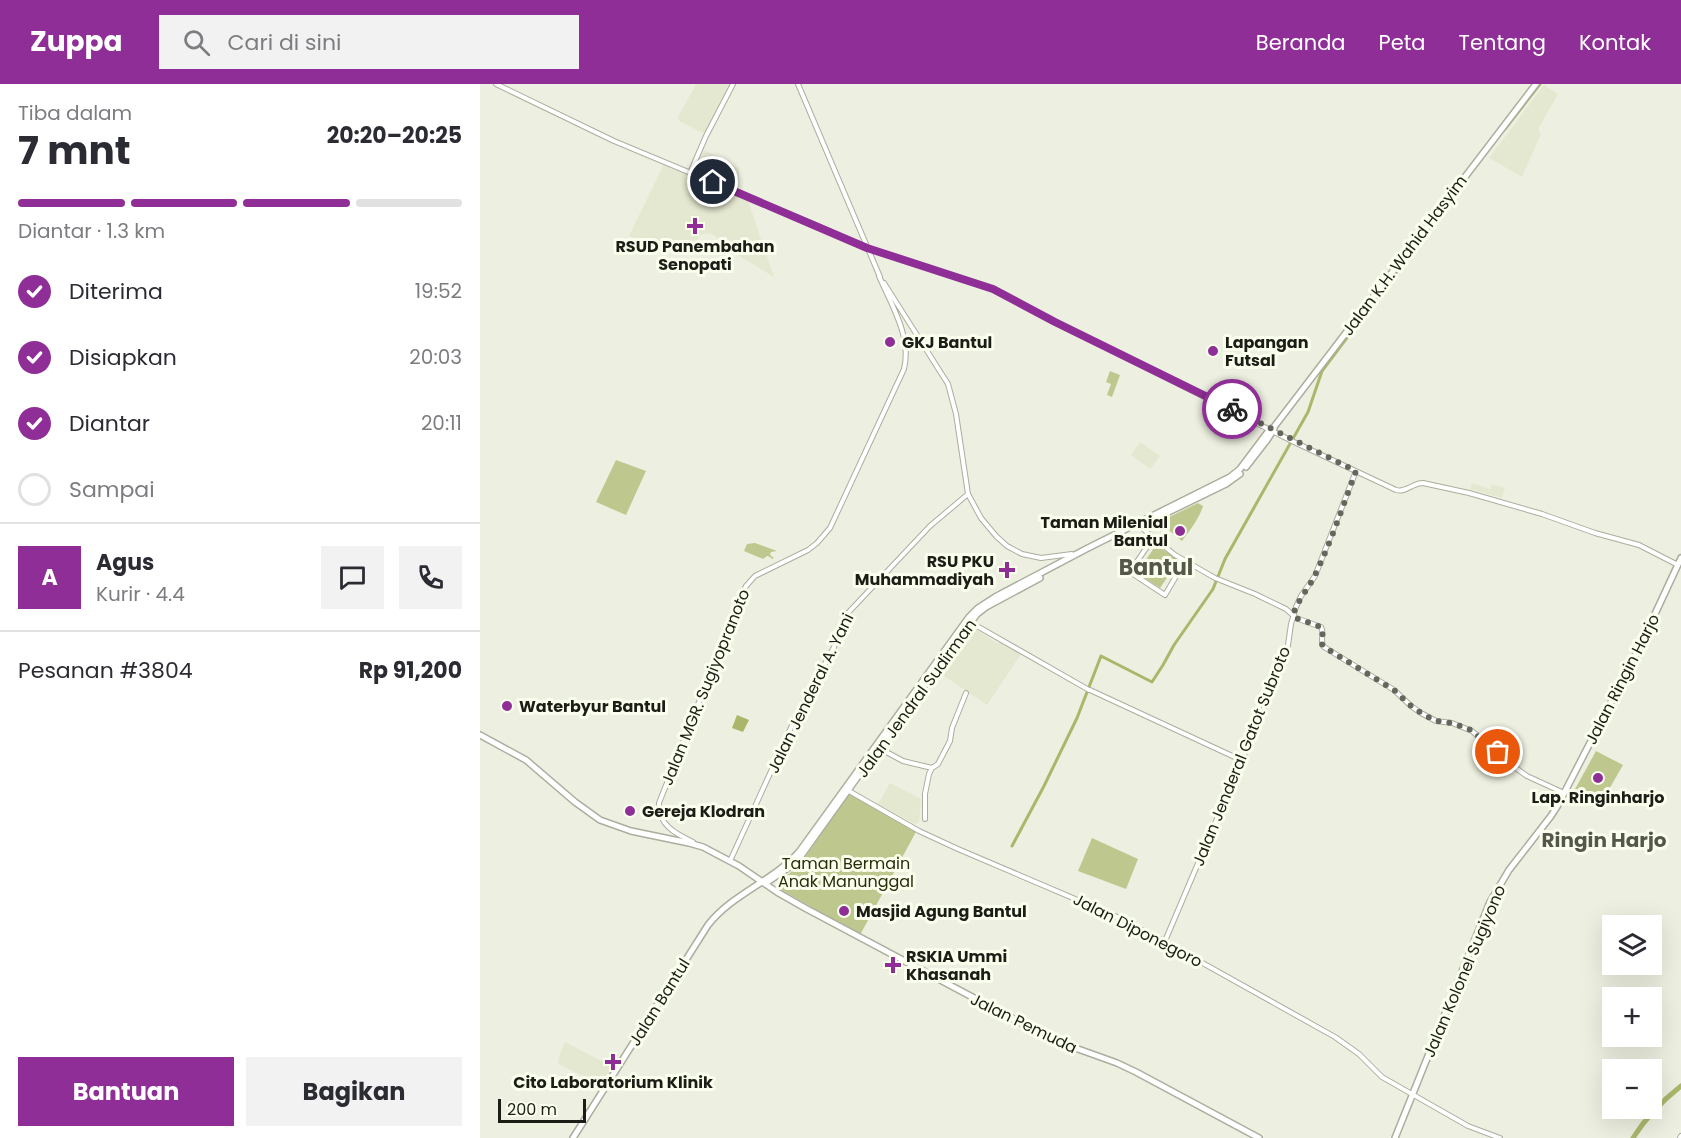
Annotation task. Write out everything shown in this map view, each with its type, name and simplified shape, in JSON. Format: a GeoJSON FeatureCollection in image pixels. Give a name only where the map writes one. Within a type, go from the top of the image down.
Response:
{"type":"FeatureCollection","features":[{"type":"Feature","properties":{"kind":"main road"},"geometry":{"type":"LineString","coordinates":[[496,84],[614,141],[867,248],[999,292],[1294,441],[1399,491],[1417,483],[1423,483],[1469,493],[1639,545],[1678,565]]}},
{"type":"Feature","properties":{"kind":"main road"},"geometry":{"type":"LineString","coordinates":[[690,173],[733,84]]}},
{"type":"Feature","properties":{"kind":"main road"},"geometry":{"type":"LineString","coordinates":[[798,84],[879,276],[948,384],[956,414],[968,494],[973,506],[996,537],[1014,550],[1038,558],[1072,554],[1074,556]]}},
{"type":"Feature","properties":{"kind":"main road","name":"Jalan K.H. Wahid Hasyim"},"geometry":{"type":"LineString","coordinates":[[1273,429],[1536,84]]}},
{"type":"Feature","properties":{"kind":"main road"},"geometry":{"type":"LineString","coordinates":[[852,241],[859,240],[861,232]]}},
{"type":"Feature","properties":{"kind":"main road"},"geometry":{"type":"LineString","coordinates":[[874,262],[883,254]]}},
{"type":"Feature","properties":{"kind":"main road","name":"Jalan MGR. Sugiyopranoto"},"geometry":{"type":"LineString","coordinates":[[709,850],[664,823],[658,812],[661,795],[746,586],[763,571],[808,549],[826,533],[838,513],[901,377],[906,357],[905,342],[879,276]]}},
{"type":"Feature","properties":{"kind":"main road","name":"Jalan Jendral Sudirman"},"geometry":{"type":"LineString","coordinates":[[763,882],[799,852],[970,622],[983,609],[1074,556],[1234,479],[1246,468],[1273,429]]}},
{"type":"Feature","properties":{"kind":"main road","name":"Jalan Jenderal Gatot Subroto"},"geometry":{"type":"LineString","coordinates":[[1165,942],[1285,656],[1289,629],[1299,600],[1317,571],[1356,471]]}},
{"type":"Feature","properties":{"kind":"main road","name":"Jalan Jenderal A. Yani"},"geometry":{"type":"LineString","coordinates":[[730,861],[794,721],[831,654],[846,615],[930,526],[968,494]]}},
{"type":"Feature","properties":{"kind":"main road"},"geometry":{"type":"LineString","coordinates":[[1138,525],[1185,561],[1216,579],[1270,601],[1286,609],[1296,618],[1321,627],[1323,631],[1321,643],[1324,647],[1394,690],[1421,713],[1436,721],[1452,723],[1472,731],[1527,776],[1564,793]]}},
{"type":"Feature","properties":{"kind":"main road","name":"Jalan Jendral Sudirman"},"geometry":{"type":"LineString","coordinates":[[763,882],[796,861],[849,791],[974,612],[983,604],[1138,525]]}},
{"type":"Feature","properties":{"kind":"main road"},"geometry":{"type":"LineString","coordinates":[[1153,538],[1130,572],[1165,595],[1185,561]]}},
{"type":"Feature","properties":{"kind":"main road","name":"Jalan Ringin Harjo"},"geometry":{"type":"LineString","coordinates":[[1564,793],[1642,642],[1681,558]]}},
{"type":"Feature","properties":{"kind":"main road"},"geometry":{"type":"LineString","coordinates":[[970,622],[1045,663],[1088,690],[1241,760]]}},
{"type":"Feature","properties":{"kind":"main road"},"geometry":{"type":"LineString","coordinates":[[925,819],[929,774],[938,764],[950,741],[952,728],[966,693]]}},
{"type":"Feature","properties":{"kind":"main road","name":"Jalan Pemuda"},"geometry":{"type":"LineString","coordinates":[[480,735],[526,760],[587,811],[608,824],[709,850],[805,908],[1011,1018],[1063,1044],[1136,1072],[1259,1138]]}},
{"type":"Feature","properties":{"kind":"main road"},"geometry":{"type":"LineString","coordinates":[[879,748],[903,761],[932,768]]}},
{"type":"Feature","properties":{"kind":"main road","name":"Jalan Diponegoro"},"geometry":{"type":"LineString","coordinates":[[849,791],[926,834],[1101,909],[1165,942],[1335,1037],[1359,1054],[1382,1077],[1468,1126],[1500,1138]]}},
{"type":"Feature","properties":{"kind":"main road","name":"Jalan Kolonel Sugiyono"},"geometry":{"type":"LineString","coordinates":[[1395,1138],[1490,902],[1509,870],[1551,816],[1564,793]]}},
{"type":"Feature","properties":{"kind":"main road","name":"Jalan Bantul"},"geometry":{"type":"LineString","coordinates":[[575,1138],[703,931],[718,914],[763,882]]}},
{"type":"Feature","properties":{"kind":"shaded area"},"geometry":{"type":"Polygon","coordinates":[[[696,84],[732,84],[706,132],[703,133],[679,121],[678,117],[696,84]]]}},
{"type":"Feature","properties":{"kind":"shaded area"},"geometry":{"type":"Polygon","coordinates":[[[1544,85],[1558,94],[1538,129],[1541,134],[1522,177],[1489,158],[1544,85]]]}},
{"type":"Feature","properties":{"kind":"shaded area"},"geometry":{"type":"Polygon","coordinates":[[[704,150],[739,168],[739,180],[717,171],[715,176],[701,169],[702,166],[698,164],[704,150]]]}},
{"type":"Feature","properties":{"kind":"shaded area","name":"RSUD Panembahan Senopati"},"geometry":{"type":"Polygon","coordinates":[[[664,164],[747,198],[774,277],[736,254],[714,235],[707,233],[700,235],[692,249],[629,236],[664,164]]]}},
{"type":"Feature","properties":{"kind":"shaded area"},"geometry":{"type":"Polygon","coordinates":[[[1140,442],[1160,456],[1150,469],[1131,455],[1140,442]]]}},
{"type":"Feature","properties":{"kind":"shaded area"},"geometry":{"type":"Polygon","coordinates":[[[1472,483],[1490,489],[1492,484],[1505,488],[1502,498],[1470,489],[1472,483]]]}},
{"type":"Feature","properties":{"kind":"shaded area"},"geometry":{"type":"Polygon","coordinates":[[[976,629],[998,644],[1000,641],[1021,654],[987,705],[941,674],[976,629]]]}},
{"type":"Feature","properties":{"kind":"shaded area"},"geometry":{"type":"Polygon","coordinates":[[[737,715],[749,720],[743,732],[732,728],[737,715]]]}},
{"type":"Feature","properties":{"kind":"shaded area"},"geometry":{"type":"Polygon","coordinates":[[[890,783],[921,799],[919,822],[915,824],[878,804],[890,783]]]}},
{"type":"Feature","properties":{"kind":"shaded area"},"geometry":{"type":"Polygon","coordinates":[[[565,1042],[613,1067],[602,1085],[558,1064],[565,1042]]]}},
{"type":"Feature","properties":{"kind":"green space"},"geometry":{"type":"Polygon","coordinates":[[[1110,371],[1120,375],[1112,397],[1107,395],[1111,384],[1106,382],[1110,371]]]}},
{"type":"Feature","properties":{"kind":"green space"},"geometry":{"type":"Polygon","coordinates":[[[616,460],[646,471],[626,515],[596,502],[616,460]]]}},
{"type":"Feature","properties":{"kind":"green space","name":"Taman Milenial Bantul"},"geometry":{"type":"Polygon","coordinates":[[[1198,503],[1203,506],[1201,511],[1182,541],[1159,522],[1198,503]]]}},
{"type":"Feature","properties":{"kind":"green space"},"geometry":{"type":"Polygon","coordinates":[[[755,543],[777,551],[771,552],[770,555],[774,558],[767,556],[763,559],[744,551],[747,544],[755,543]]]}},
{"type":"Feature","properties":{"kind":"green space"},"geometry":{"type":"Polygon","coordinates":[[[1156,545],[1179,560],[1160,588],[1137,573],[1156,545]]]}},
{"type":"Feature","properties":{"kind":"green space","name":"Lap. Ringinharjo"},"geometry":{"type":"Polygon","coordinates":[[[1596,751],[1623,765],[1600,805],[1574,791],[1596,751]]]}},
{"type":"Feature","properties":{"kind":"green space","name":"Taman Bermain Anak Manunggal"},"geometry":{"type":"Polygon","coordinates":[[[849,792],[917,830],[860,935],[780,889],[782,880],[800,864],[849,792]]]}},
{"type":"Feature","properties":{"kind":"green space"},"geometry":{"type":"Polygon","coordinates":[[[1092,838],[1138,859],[1126,889],[1078,871],[1092,838]]]}},
{"type":"Feature","properties":{"kind":"waterway"},"geometry":{"type":"LineString","coordinates":[[1505,129],[1540,84]]}},
{"type":"Feature","properties":{"kind":"waterway"},"geometry":{"type":"LineString","coordinates":[[1012,846],[1077,718],[1101,656],[1152,682],[1174,645],[1213,589],[1225,559],[1308,412],[1322,371],[1442,211]]}},
{"type":"Feature","properties":{"kind":"waterway"},"geometry":{"type":"LineString","coordinates":[[1633,1138],[1643,1123],[1681,1086]]}},
{"type":"Feature","properties":{"kind":"way so far"},"geometry":{"type":"LineString","coordinates":[[1232,409],[1356,471],[1317,571],[1301,596],[1293,615],[1321,627],[1323,631],[1321,643],[1324,647],[1394,690],[1412,707],[1436,721],[1452,723],[1469,729],[1498,752]]}},
{"type":"Feature","properties":{"kind":"place","name":"RSUD Panembahan Senopati"},"geometry":{"type":"Point","coordinates":[695,226]}},
{"type":"Feature","properties":{"kind":"place","name":"GKJ Bantul"},"geometry":{"type":"Point","coordinates":[890,342]}},
{"type":"Feature","properties":{"kind":"place","name":"Lapangan Futsal"},"geometry":{"type":"Point","coordinates":[1213,351]}},
{"type":"Feature","properties":{"kind":"place","name":"Taman Milenial Bantul"},"geometry":{"type":"Point","coordinates":[1180,531]}},
{"type":"Feature","properties":{"kind":"place","name":"RSU PKU Muhammadiyah"},"geometry":{"type":"Point","coordinates":[1007,570]}},
{"type":"Feature","properties":{"kind":"place","name":"Waterbyur Bantul"},"geometry":{"type":"Point","coordinates":[507,706]}},
{"type":"Feature","properties":{"kind":"place","name":"Lap. Ringinharjo"},"geometry":{"type":"Point","coordinates":[1598,778]}},
{"type":"Feature","properties":{"kind":"place","name":"Gereja Klodran"},"geometry":{"type":"Point","coordinates":[630,811]}},
{"type":"Feature","properties":{"kind":"place","name":"Masjid Agung Bantul"},"geometry":{"type":"Point","coordinates":[844,911]}},
{"type":"Feature","properties":{"kind":"place","name":"RSKIA Ummi Khasanah"},"geometry":{"type":"Point","coordinates":[893,965]}},
{"type":"Feature","properties":{"kind":"place","name":"Cito Laboratorium Klinik"},"geometry":{"type":"Point","coordinates":[613,1062]}},
{"type":"Feature","properties":{"kind":"district","name":"Bantul"},"geometry":{"type":"Point","coordinates":[1156,567]}},
{"type":"Feature","properties":{"kind":"district","name":"Ringin Harjo"},"geometry":{"type":"Point","coordinates":[1604,840]}},
{"type":"Feature","properties":{"kind":"route"},"geometry":{"type":"LineString","coordinates":[[713,182],[867,248],[993,289],[1232,409]]}}]}
